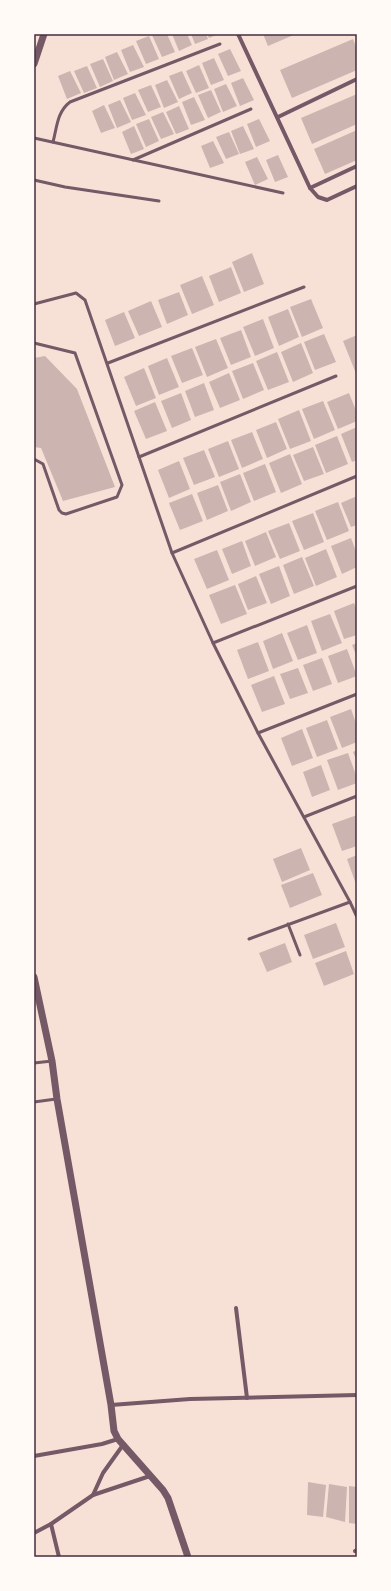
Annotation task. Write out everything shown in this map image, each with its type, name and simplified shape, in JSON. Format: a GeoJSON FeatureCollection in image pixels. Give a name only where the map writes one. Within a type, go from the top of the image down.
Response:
{"type":"FeatureCollection","features":[{"type":"Feature","properties":{"kind":"street"},"geometry":{"type":"LineString","coordinates":[[34,64],[44,34]]}},
{"type":"Feature","properties":{"kind":"street"},"geometry":{"type":"LineString","coordinates":[[238,34],[310,188],[318,197],[327,200],[357,186]]}},
{"type":"Feature","properties":{"kind":"street"},"geometry":{"type":"LineString","coordinates":[[278,117],[357,79]]}},
{"type":"Feature","properties":{"kind":"street"},"geometry":{"type":"LineString","coordinates":[[310,188],[357,166]]}},
{"type":"Feature","properties":{"kind":"street"},"geometry":{"type":"LineString","coordinates":[[34,977],[52,1061],[57,1099],[111,1405],[114,1431],[120,1442],[163,1490],[168,1498],[188,1557]]}},
{"type":"Feature","properties":{"kind":"street"},"geometry":{"type":"LineString","coordinates":[[236,1308],[247,1398]]}},
{"type":"Feature","properties":{"kind":"street"},"geometry":{"type":"LineString","coordinates":[[111,1405],[190,1399],[357,1396]]}},
{"type":"Feature","properties":{"kind":"street"},"geometry":{"type":"LineString","coordinates":[[34,1456],[120,1442]]}},
{"type":"Feature","properties":{"kind":"street"},"geometry":{"type":"LineString","coordinates":[[93,1495],[120,1442]]}},
{"type":"Feature","properties":{"kind":"street"},"geometry":{"type":"LineString","coordinates":[[34,1533],[51,1524],[93,1495],[150,1476]]}},
{"type":"Feature","properties":{"kind":"street"},"geometry":{"type":"LineString","coordinates":[[51,1524],[59,1557]]}},
{"type":"Feature","properties":{"kind":"lane"},"geometry":{"type":"LineString","coordinates":[[54,142],[59,114],[64,106],[70,102],[220,44]]}},
{"type":"Feature","properties":{"kind":"lane"},"geometry":{"type":"LineString","coordinates":[[133,160],[251,109]]}},
{"type":"Feature","properties":{"kind":"lane"},"geometry":{"type":"LineString","coordinates":[[34,138],[283,193]]}},
{"type":"Feature","properties":{"kind":"lane"},"geometry":{"type":"LineString","coordinates":[[34,180],[65,188],[159,201]]}},
{"type":"Feature","properties":{"kind":"lane"},"geometry":{"type":"LineString","coordinates":[[108,363],[304,287]]}},
{"type":"Feature","properties":{"kind":"lane"},"geometry":{"type":"LineString","coordinates":[[34,304],[76,293],[86,300],[172,553],[213,643],[258,733],[356,912],[357,917]]}},
{"type":"Feature","properties":{"kind":"lane"},"geometry":{"type":"LineString","coordinates":[[34,344],[75,353],[122,485],[121,490],[117,497],[66,514],[62,513],[59,510],[43,464],[34,459]]}},
{"type":"Feature","properties":{"kind":"lane"},"geometry":{"type":"LineString","coordinates":[[139,457],[336,376]]}},
{"type":"Feature","properties":{"kind":"lane"},"geometry":{"type":"LineString","coordinates":[[172,553],[357,476]]}},
{"type":"Feature","properties":{"kind":"lane"},"geometry":{"type":"LineString","coordinates":[[213,643],[357,586]]}},
{"type":"Feature","properties":{"kind":"lane"},"geometry":{"type":"LineString","coordinates":[[258,733],[357,694]]}},
{"type":"Feature","properties":{"kind":"lane"},"geometry":{"type":"LineString","coordinates":[[304,817],[357,796]]}},
{"type":"Feature","properties":{"kind":"lane"},"geometry":{"type":"LineString","coordinates":[[249,938],[350,902]]}},
{"type":"Feature","properties":{"kind":"lane"},"geometry":{"type":"LineString","coordinates":[[288,924],[300,955]]}},
{"type":"Feature","properties":{"kind":"lane"},"geometry":{"type":"LineString","coordinates":[[34,1063],[52,1061]]}},
{"type":"Feature","properties":{"kind":"lane"},"geometry":{"type":"LineString","coordinates":[[34,1102],[57,1099]]}},
{"type":"Feature","properties":{"kind":"building"},"geometry":{"type":"Polygon","coordinates":[[[167,34],[175,52],[162,57],[152,35],[167,34]]]}},
{"type":"Feature","properties":{"kind":"building"},"geometry":{"type":"Polygon","coordinates":[[[172,34],[187,34],[192,45],[179,51],[172,34]]]}},
{"type":"Feature","properties":{"kind":"building"},"geometry":{"type":"Polygon","coordinates":[[[191,34],[206,34],[208,39],[195,44],[191,34]]]}},
{"type":"Feature","properties":{"kind":"building"},"geometry":{"type":"Polygon","coordinates":[[[207,34],[219,34],[209,38],[207,34]]]}},
{"type":"Feature","properties":{"kind":"building"},"geometry":{"type":"Polygon","coordinates":[[[263,34],[296,34],[268,46],[263,34]]]}},
{"type":"Feature","properties":{"kind":"building"},"geometry":{"type":"Polygon","coordinates":[[[149,36],[159,59],[146,64],[136,41],[149,36]]]}},
{"type":"Feature","properties":{"kind":"building"},"geometry":{"type":"Polygon","coordinates":[[[353,39],[357,49],[357,70],[292,98],[280,70],[353,39]]]}},
{"type":"Feature","properties":{"kind":"building"},"geometry":{"type":"Polygon","coordinates":[[[133,45],[144,67],[130,72],[121,50],[133,45]]]}},
{"type":"Feature","properties":{"kind":"building"},"geometry":{"type":"Polygon","coordinates":[[[230,49],[241,71],[228,76],[218,54],[230,49]]]}},
{"type":"Feature","properties":{"kind":"building"},"geometry":{"type":"Polygon","coordinates":[[[117,52],[128,74],[114,80],[105,57],[117,52]]]}},
{"type":"Feature","properties":{"kind":"building"},"geometry":{"type":"Polygon","coordinates":[[[214,58],[224,80],[211,85],[202,63],[214,58]]]}},
{"type":"Feature","properties":{"kind":"building"},"geometry":{"type":"Polygon","coordinates":[[[103,59],[113,81],[100,87],[90,64],[103,59]]]}},
{"type":"Feature","properties":{"kind":"building"},"geometry":{"type":"Polygon","coordinates":[[[199,65],[209,88],[196,93],[186,71],[199,65]]]}},
{"type":"Feature","properties":{"kind":"building"},"geometry":{"type":"Polygon","coordinates":[[[87,66],[97,88],[84,93],[74,71],[87,66]]]}},
{"type":"Feature","properties":{"kind":"building"},"geometry":{"type":"Polygon","coordinates":[[[70,71],[81,93],[67,99],[58,76],[70,71]]]}},
{"type":"Feature","properties":{"kind":"building"},"geometry":{"type":"Polygon","coordinates":[[[182,71],[192,93],[179,99],[169,76],[182,71]]]}},
{"type":"Feature","properties":{"kind":"building"},"geometry":{"type":"Polygon","coordinates":[[[243,78],[254,100],[240,106],[231,83],[243,78]]]}},
{"type":"Feature","properties":{"kind":"building"},"geometry":{"type":"Polygon","coordinates":[[[167,80],[178,102],[164,108],[155,85],[167,80]]]}},
{"type":"Feature","properties":{"kind":"building"},"geometry":{"type":"Polygon","coordinates":[[[226,84],[237,106],[223,112],[214,89],[226,84]]]}},
{"type":"Feature","properties":{"kind":"building"},"geometry":{"type":"Polygon","coordinates":[[[151,85],[161,107],[148,112],[138,90],[151,85]]]}},
{"type":"Feature","properties":{"kind":"building"},"geometry":{"type":"Polygon","coordinates":[[[211,90],[221,112],[208,118],[198,95],[211,90]]]}},
{"type":"Feature","properties":{"kind":"building"},"geometry":{"type":"Polygon","coordinates":[[[135,93],[146,115],[132,120],[123,98],[135,93]]]}},
{"type":"Feature","properties":{"kind":"building"},"geometry":{"type":"Polygon","coordinates":[[[357,94],[357,124],[312,144],[301,118],[357,94]]]}},
{"type":"Feature","properties":{"kind":"building"},"geometry":{"type":"Polygon","coordinates":[[[194,97],[205,120],[191,125],[182,102],[194,97]]]}},
{"type":"Feature","properties":{"kind":"building"},"geometry":{"type":"Polygon","coordinates":[[[120,100],[131,122],[117,128],[108,105],[120,100]]]}},
{"type":"Feature","properties":{"kind":"building"},"geometry":{"type":"Polygon","coordinates":[[[104,105],[115,128],[101,133],[92,111],[104,105]]]}},
{"type":"Feature","properties":{"kind":"building"},"geometry":{"type":"Polygon","coordinates":[[[179,106],[189,129],[176,134],[166,112],[179,106]]]}},
{"type":"Feature","properties":{"kind":"building"},"geometry":{"type":"Polygon","coordinates":[[[163,112],[174,134],[161,139],[151,117],[163,112]]]}},
{"type":"Feature","properties":{"kind":"building"},"geometry":{"type":"Polygon","coordinates":[[[149,119],[159,141],[146,147],[136,124],[149,119]]]}},
{"type":"Feature","properties":{"kind":"building"},"geometry":{"type":"Polygon","coordinates":[[[259,119],[270,141],[256,147],[247,124],[259,119]]]}},
{"type":"Feature","properties":{"kind":"building"},"geometry":{"type":"Polygon","coordinates":[[[134,126],[144,149],[131,154],[122,132],[134,126]]]}},
{"type":"Feature","properties":{"kind":"building"},"geometry":{"type":"Polygon","coordinates":[[[243,126],[254,149],[240,154],[231,131],[243,126]]]}},
{"type":"Feature","properties":{"kind":"building"},"geometry":{"type":"Polygon","coordinates":[[[357,130],[357,160],[325,174],[314,149],[357,130]]]}},
{"type":"Feature","properties":{"kind":"building"},"geometry":{"type":"Polygon","coordinates":[[[229,132],[239,154],[226,159],[216,137],[229,132]]]}},
{"type":"Feature","properties":{"kind":"building"},"geometry":{"type":"Polygon","coordinates":[[[213,141],[224,163],[210,168],[201,146],[213,141]]]}},
{"type":"Feature","properties":{"kind":"building"},"geometry":{"type":"Polygon","coordinates":[[[278,155],[288,177],[275,182],[266,160],[278,155]]]}},
{"type":"Feature","properties":{"kind":"building"},"geometry":{"type":"Polygon","coordinates":[[[257,157],[268,179],[255,185],[245,162],[257,157]]]}},
{"type":"Feature","properties":{"kind":"building"},"geometry":{"type":"Polygon","coordinates":[[[252,253],[264,284],[244,292],[232,262],[252,253]]]}},
{"type":"Feature","properties":{"kind":"building"},"geometry":{"type":"Polygon","coordinates":[[[231,267],[241,293],[219,302],[209,276],[231,267]]]}},
{"type":"Feature","properties":{"kind":"building"},"geometry":{"type":"Polygon","coordinates":[[[202,276],[214,305],[192,314],[180,285],[202,276]]]}},
{"type":"Feature","properties":{"kind":"building"},"geometry":{"type":"Polygon","coordinates":[[[179,292],[188,315],[167,324],[158,300],[179,292]]]}},
{"type":"Feature","properties":{"kind":"building"},"geometry":{"type":"Polygon","coordinates":[[[311,299],[323,328],[302,337],[290,307],[311,299]]]}},
{"type":"Feature","properties":{"kind":"building"},"geometry":{"type":"Polygon","coordinates":[[[151,301],[162,327],[139,336],[128,311],[151,301]]]}},
{"type":"Feature","properties":{"kind":"building"},"geometry":{"type":"Polygon","coordinates":[[[288,309],[299,337],[279,346],[268,317],[288,309]]]}},
{"type":"Feature","properties":{"kind":"building"},"geometry":{"type":"Polygon","coordinates":[[[124,312],[135,338],[115,346],[105,320],[124,312]]]}},
{"type":"Feature","properties":{"kind":"building"},"geometry":{"type":"Polygon","coordinates":[[[263,319],[274,348],[255,356],[243,327],[263,319]]]}},
{"type":"Feature","properties":{"kind":"building"},"geometry":{"type":"Polygon","coordinates":[[[241,330],[251,357],[231,365],[220,338],[241,330]]]}},
{"type":"Feature","properties":{"kind":"building"},"geometry":{"type":"Polygon","coordinates":[[[324,334],[336,362],[315,370],[304,342],[324,334]]]}},
{"type":"Feature","properties":{"kind":"building"},"geometry":{"type":"Polygon","coordinates":[[[357,335],[357,376],[343,341],[357,335]]]}},
{"type":"Feature","properties":{"kind":"building"},"geometry":{"type":"Polygon","coordinates":[[[216,339],[228,368],[207,377],[195,347],[216,339]]]}},
{"type":"Feature","properties":{"kind":"building"},"geometry":{"type":"Polygon","coordinates":[[[301,343],[313,373],[293,382],[281,352],[301,343]]]}},
{"type":"Feature","properties":{"kind":"building"},"geometry":{"type":"Polygon","coordinates":[[[192,348],[203,375],[182,383],[171,356],[192,348]]]}},
{"type":"Feature","properties":{"kind":"building"},"geometry":{"type":"Polygon","coordinates":[[[277,352],[289,382],[268,390],[256,361],[277,352]]]}},
{"type":"Feature","properties":{"kind":"building"},"geometry":{"type":"Polygon","coordinates":[[[45,356],[77,389],[115,487],[63,501],[41,448],[34,447],[34,358],[45,356]]]}},
{"type":"Feature","properties":{"kind":"building"},"geometry":{"type":"Polygon","coordinates":[[[167,358],[179,387],[159,395],[148,366],[167,358]]]}},
{"type":"Feature","properties":{"kind":"building"},"geometry":{"type":"Polygon","coordinates":[[[253,363],[264,390],[243,399],[232,371],[253,363]]]}},
{"type":"Feature","properties":{"kind":"building"},"geometry":{"type":"Polygon","coordinates":[[[144,368],[156,398],[136,406],[124,377],[144,368]]]}},
{"type":"Feature","properties":{"kind":"building"},"geometry":{"type":"Polygon","coordinates":[[[229,373],[240,400],[220,408],[209,382],[229,373]]]}},
{"type":"Feature","properties":{"kind":"building"},"geometry":{"type":"Polygon","coordinates":[[[204,383],[214,410],[195,417],[185,391],[204,383]]]}},
{"type":"Feature","properties":{"kind":"building"},"geometry":{"type":"Polygon","coordinates":[[[181,393],[191,420],[172,428],[161,401],[181,393]]]}},
{"type":"Feature","properties":{"kind":"building"},"geometry":{"type":"Polygon","coordinates":[[[349,393],[357,413],[357,421],[338,429],[327,402],[349,393]]]}},
{"type":"Feature","properties":{"kind":"building"},"geometry":{"type":"Polygon","coordinates":[[[323,401],[335,430],[314,439],[302,409],[323,401]]]}},
{"type":"Feature","properties":{"kind":"building"},"geometry":{"type":"Polygon","coordinates":[[[155,402],[167,431],[146,439],[134,411],[155,402]]]}},
{"type":"Feature","properties":{"kind":"building"},"geometry":{"type":"Polygon","coordinates":[[[299,410],[311,441],[290,449],[278,419],[299,410]]]}},
{"type":"Feature","properties":{"kind":"building"},"geometry":{"type":"Polygon","coordinates":[[[276,422],[287,449],[267,458],[256,430],[276,422]]]}},
{"type":"Feature","properties":{"kind":"building"},"geometry":{"type":"Polygon","coordinates":[[[357,427],[357,460],[352,462],[341,434],[357,427]]]}},
{"type":"Feature","properties":{"kind":"building"},"geometry":{"type":"Polygon","coordinates":[[[252,432],[263,459],[242,468],[231,440],[252,432]]]}},
{"type":"Feature","properties":{"kind":"building"},"geometry":{"type":"Polygon","coordinates":[[[337,436],[348,464],[326,473],[315,445],[337,436]]]}},
{"type":"Feature","properties":{"kind":"building"},"geometry":{"type":"Polygon","coordinates":[[[228,441],[239,469],[219,477],[208,449],[228,441]]]}},
{"type":"Feature","properties":{"kind":"building"},"geometry":{"type":"Polygon","coordinates":[[[313,447],[324,474],[304,481],[293,455],[313,447]]]}},
{"type":"Feature","properties":{"kind":"building"},"geometry":{"type":"Polygon","coordinates":[[[204,450],[215,477],[194,485],[183,458],[204,450]]]}},
{"type":"Feature","properties":{"kind":"building"},"geometry":{"type":"Polygon","coordinates":[[[290,454],[302,484],[281,493],[269,463],[290,454]]]}},
{"type":"Feature","properties":{"kind":"building"},"geometry":{"type":"Polygon","coordinates":[[[179,461],[190,489],[169,498],[158,470],[179,461]]]}},
{"type":"Feature","properties":{"kind":"building"},"geometry":{"type":"Polygon","coordinates":[[[265,464],[276,492],[254,501],[243,473],[265,464]]]}},
{"type":"Feature","properties":{"kind":"building"},"geometry":{"type":"Polygon","coordinates":[[[240,474],[251,502],[231,511],[220,482],[240,474]]]}},
{"type":"Feature","properties":{"kind":"building"},"geometry":{"type":"Polygon","coordinates":[[[218,485],[228,511],[207,520],[197,493],[218,485]]]}},
{"type":"Feature","properties":{"kind":"building"},"geometry":{"type":"Polygon","coordinates":[[[192,494],[203,521],[180,530],[169,503],[192,494]]]}},
{"type":"Feature","properties":{"kind":"building"},"geometry":{"type":"Polygon","coordinates":[[[357,496],[357,525],[351,527],[341,503],[357,496]]]}},
{"type":"Feature","properties":{"kind":"building"},"geometry":{"type":"Polygon","coordinates":[[[338,502],[349,531],[327,540],[315,511],[338,502]]]}},
{"type":"Feature","properties":{"kind":"building"},"geometry":{"type":"Polygon","coordinates":[[[313,513],[324,542],[304,550],[292,521],[313,513]]]}},
{"type":"Feature","properties":{"kind":"building"},"geometry":{"type":"Polygon","coordinates":[[[289,523],[300,551],[280,559],[268,531],[289,523]]]}},
{"type":"Feature","properties":{"kind":"building"},"geometry":{"type":"Polygon","coordinates":[[[266,532],[276,557],[255,566],[245,541],[266,532]]]}},
{"type":"Feature","properties":{"kind":"building"},"geometry":{"type":"Polygon","coordinates":[[[351,538],[357,554],[357,567],[342,574],[331,546],[351,538]]]}},
{"type":"Feature","properties":{"kind":"building"},"geometry":{"type":"Polygon","coordinates":[[[242,541],[251,566],[232,574],[222,549],[242,541]]]}},
{"type":"Feature","properties":{"kind":"building"},"geometry":{"type":"Polygon","coordinates":[[[326,549],[337,577],[316,586],[305,558],[326,549]]]}},
{"type":"Feature","properties":{"kind":"building"},"geometry":{"type":"Polygon","coordinates":[[[217,550],[229,580],[207,589],[194,559],[217,550]]]}},
{"type":"Feature","properties":{"kind":"building"},"geometry":{"type":"Polygon","coordinates":[[[302,557],[314,586],[294,594],[283,565],[302,557]]]}},
{"type":"Feature","properties":{"kind":"building"},"geometry":{"type":"Polygon","coordinates":[[[279,566],[290,596],[271,604],[259,574],[279,566]]]}},
{"type":"Feature","properties":{"kind":"building"},"geometry":{"type":"Polygon","coordinates":[[[256,576],[267,603],[248,610],[238,584],[256,576]]]}},
{"type":"Feature","properties":{"kind":"building"},"geometry":{"type":"Polygon","coordinates":[[[235,585],[247,614],[221,624],[209,595],[235,585]]]}},
{"type":"Feature","properties":{"kind":"building"},"geometry":{"type":"Polygon","coordinates":[[[354,603],[357,610],[357,635],[344,639],[334,611],[354,603]]]}},
{"type":"Feature","properties":{"kind":"building"},"geometry":{"type":"Polygon","coordinates":[[[330,614],[342,643],[322,651],[311,621],[330,614]]]}},
{"type":"Feature","properties":{"kind":"building"},"geometry":{"type":"Polygon","coordinates":[[[307,625],[317,653],[298,660],[287,633],[307,625]]]}},
{"type":"Feature","properties":{"kind":"building"},"geometry":{"type":"Polygon","coordinates":[[[282,633],[293,661],[273,669],[263,641],[282,633]]]}},
{"type":"Feature","properties":{"kind":"building"},"geometry":{"type":"Polygon","coordinates":[[[258,642],[269,671],[248,679],[237,650],[258,642]]]}},
{"type":"Feature","properties":{"kind":"building"},"geometry":{"type":"Polygon","coordinates":[[[357,643],[357,657],[352,645],[357,643]]]}},
{"type":"Feature","properties":{"kind":"building"},"geometry":{"type":"Polygon","coordinates":[[[347,649],[357,676],[338,683],[328,656],[347,649]]]}},
{"type":"Feature","properties":{"kind":"building"},"geometry":{"type":"Polygon","coordinates":[[[322,658],[332,684],[313,691],[303,665],[322,658]]]}},
{"type":"Feature","properties":{"kind":"building"},"geometry":{"type":"Polygon","coordinates":[[[298,668],[308,693],[290,699],[280,674],[298,668]]]}},
{"type":"Feature","properties":{"kind":"building"},"geometry":{"type":"Polygon","coordinates":[[[274,676],[285,704],[262,712],[251,685],[274,676]]]}},
{"type":"Feature","properties":{"kind":"building"},"geometry":{"type":"Polygon","coordinates":[[[351,709],[357,726],[357,742],[342,748],[330,717],[351,709]]]}},
{"type":"Feature","properties":{"kind":"building"},"geometry":{"type":"Polygon","coordinates":[[[327,720],[338,749],[317,757],[306,728],[327,720]]]}},
{"type":"Feature","properties":{"kind":"building"},"geometry":{"type":"Polygon","coordinates":[[[302,729],[313,758],[292,766],[281,738],[302,729]]]}},
{"type":"Feature","properties":{"kind":"building"},"geometry":{"type":"Polygon","coordinates":[[[357,750],[357,761],[353,752],[357,750]]]}},
{"type":"Feature","properties":{"kind":"building"},"geometry":{"type":"Polygon","coordinates":[[[348,753],[357,778],[357,783],[338,790],[327,760],[348,753]]]}},
{"type":"Feature","properties":{"kind":"building"},"geometry":{"type":"Polygon","coordinates":[[[321,765],[330,790],[312,797],[303,772],[321,765]]]}},
{"type":"Feature","properties":{"kind":"building"},"geometry":{"type":"Polygon","coordinates":[[[357,815],[357,846],[342,851],[332,824],[357,815]]]}},
{"type":"Feature","properties":{"kind":"building"},"geometry":{"type":"Polygon","coordinates":[[[301,848],[310,870],[282,882],[273,859],[301,848]]]}},
{"type":"Feature","properties":{"kind":"building"},"geometry":{"type":"Polygon","coordinates":[[[357,855],[357,887],[347,859],[357,855]]]}},
{"type":"Feature","properties":{"kind":"building"},"geometry":{"type":"Polygon","coordinates":[[[313,873],[322,895],[290,908],[281,885],[313,873]]]}},
{"type":"Feature","properties":{"kind":"building"},"geometry":{"type":"Polygon","coordinates":[[[336,923],[345,947],[313,959],[304,935],[336,923]]]}},
{"type":"Feature","properties":{"kind":"building"},"geometry":{"type":"Polygon","coordinates":[[[285,943],[292,962],[267,972],[259,953],[285,943]]]}},
{"type":"Feature","properties":{"kind":"building"},"geometry":{"type":"Polygon","coordinates":[[[346,951],[354,974],[324,986],[315,963],[346,951]]]}},
{"type":"Feature","properties":{"kind":"building"},"geometry":{"type":"Polygon","coordinates":[[[308,1482],[326,1485],[323,1517],[307,1515],[308,1482]]]}},
{"type":"Feature","properties":{"kind":"building"},"geometry":{"type":"Polygon","coordinates":[[[329,1484],[347,1487],[345,1522],[326,1517],[329,1484]]]}},
{"type":"Feature","properties":{"kind":"building"},"geometry":{"type":"Polygon","coordinates":[[[349,1486],[357,1487],[357,1524],[349,1523],[349,1486]]]}}]}
